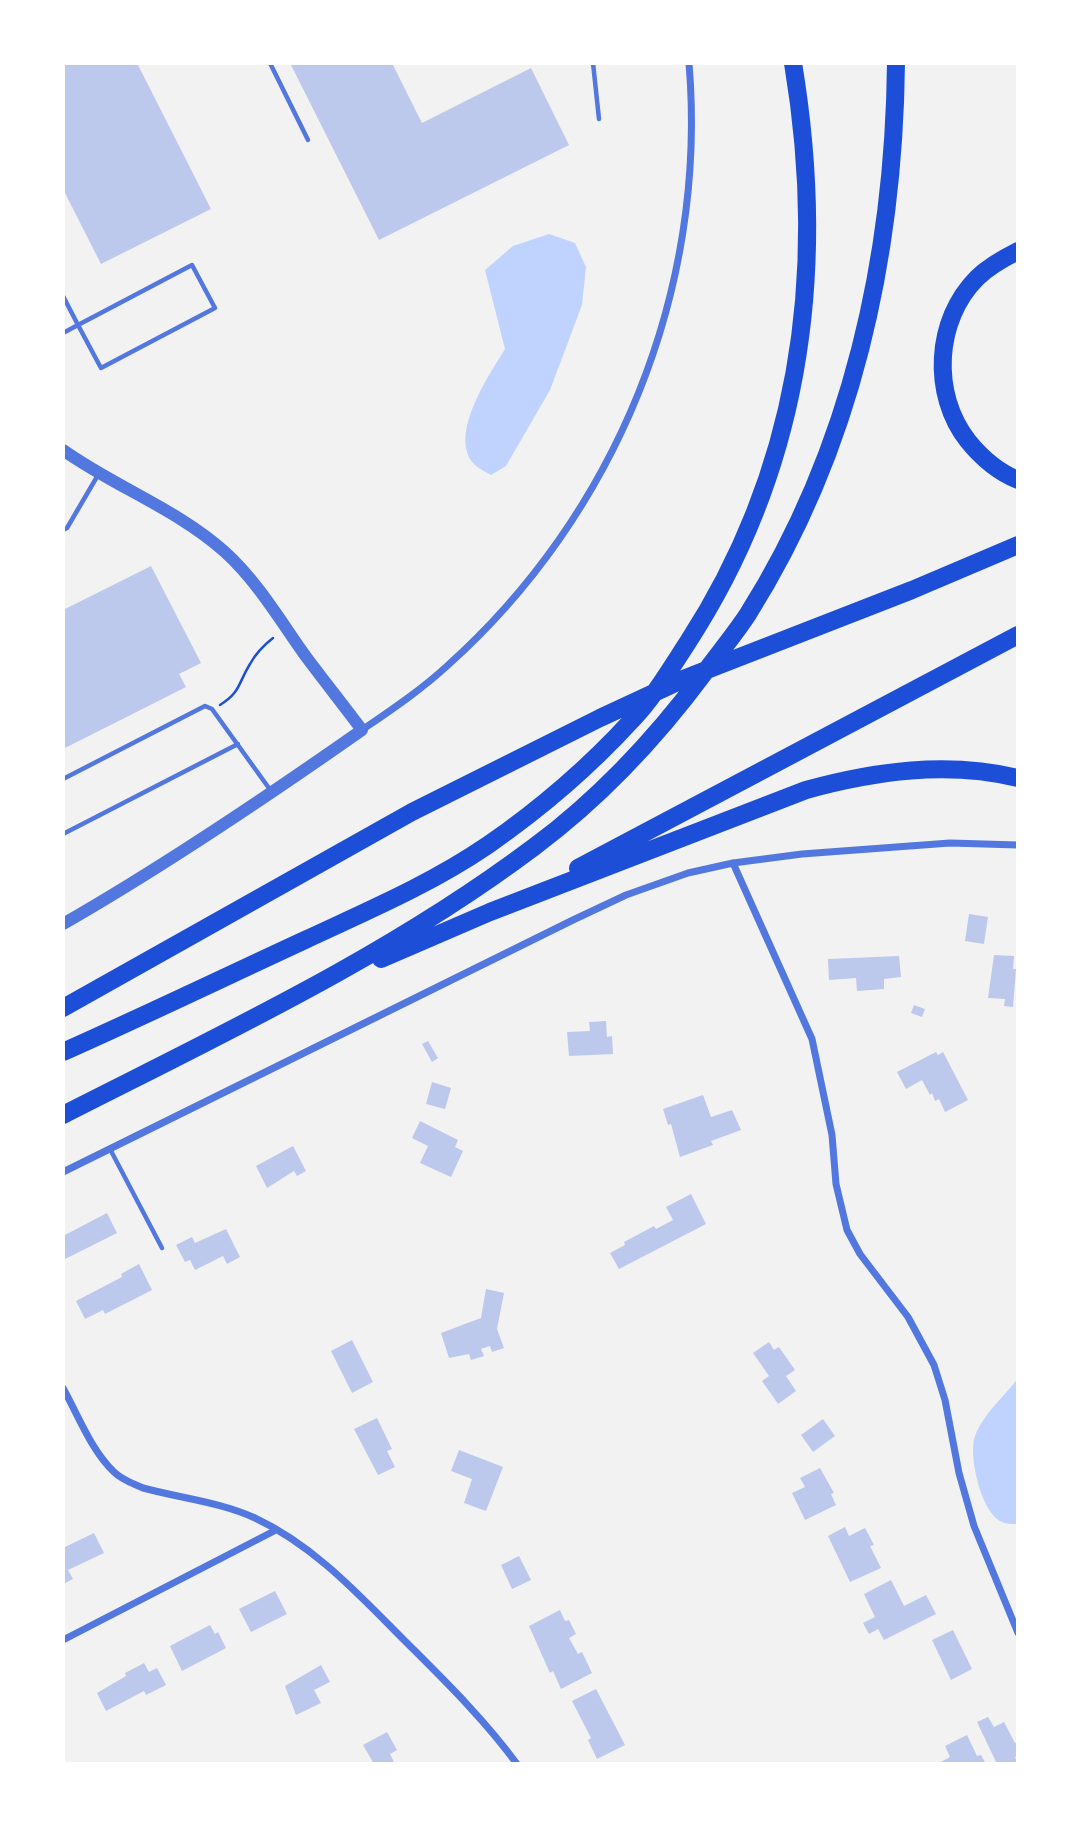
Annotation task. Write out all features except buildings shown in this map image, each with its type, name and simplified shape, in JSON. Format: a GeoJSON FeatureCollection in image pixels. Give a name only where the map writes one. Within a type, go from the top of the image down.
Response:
{"type":"FeatureCollection","features":[{"type":"Feature","properties":{"kind":"highway"},"geometry":{"type":"LineString","coordinates":[[63,1052],[442,874],[526,818],[565,786],[634,718],[708,610],[732,566],[758,508],[788,412],[804,313],[807,248],[803,141],[793,63]]}},
{"type":"Feature","properties":{"kind":"highway"},"geometry":{"type":"LineString","coordinates":[[63,1115],[309,990],[485,882],[536,846],[584,806],[672,718],[746,617],[778,563],[828,454],[863,342],[875,285],[886,216],[894,135],[896,63]]}},
{"type":"Feature","properties":{"kind":"highway"},"geometry":{"type":"LineString","coordinates":[[1018,251],[995,263],[977,278],[963,296],[948,326],[943,365],[946,401],[960,430],[991,465],[1018,480]]}},
{"type":"Feature","properties":{"kind":"highway"},"geometry":{"type":"LineString","coordinates":[[63,1008],[412,811],[600,718],[686,678],[912,590],[1018,545]]}},
{"type":"Feature","properties":{"kind":"highway"},"geometry":{"type":"LineString","coordinates":[[490,912],[665,823],[1018,635]]}},
{"type":"Feature","properties":{"kind":"highway"},"geometry":{"type":"LineString","coordinates":[[309,990],[490,912],[767,804],[847,779],[930,769],[972,771],[1018,778]]}},
{"type":"Feature","properties":{"kind":"street"},"geometry":{"type":"LineString","coordinates":[[63,924],[272,792],[403,702],[436,676],[491,624],[532,578],[562,538],[615,448],[639,397],[657,345],[681,248],[688,193],[692,144],[689,63]]}},
{"type":"Feature","properties":{"kind":"street"},"geometry":{"type":"LineString","coordinates":[[63,450],[99,474],[195,528],[227,554],[269,602],[306,657],[362,730]]}},
{"type":"Feature","properties":{"kind":"street"},"geometry":{"type":"LineString","coordinates":[[63,1172],[626,895],[688,873],[733,863],[802,854],[950,843],[1018,845]]}},
{"type":"Feature","properties":{"kind":"street"},"geometry":{"type":"LineString","coordinates":[[733,863],[812,1039],[832,1135],[836,1184],[847,1230],[860,1254],[908,1317],[934,1364],[948,1409],[960,1473],[974,1526],[1018,1633]]}},
{"type":"Feature","properties":{"kind":"street"},"geometry":{"type":"LineString","coordinates":[[63,1388],[100,1454],[114,1472],[127,1481],[157,1492],[241,1512],[303,1545],[356,1591],[467,1704],[517,1764]]}},
{"type":"Feature","properties":{"kind":"street"},"geometry":{"type":"LineString","coordinates":[[63,1640],[276,1530]]}},
{"type":"Feature","properties":{"kind":"lane"},"geometry":{"type":"LineString","coordinates":[[270,63],[309,140]]}},
{"type":"Feature","properties":{"kind":"lane"},"geometry":{"type":"LineString","coordinates":[[593,63],[599,119]]}},
{"type":"Feature","properties":{"kind":"lane"},"geometry":{"type":"LineString","coordinates":[[63,296],[78,325],[101,369],[215,308],[192,265],[78,325],[63,333]]}},
{"type":"Feature","properties":{"kind":"lane"},"geometry":{"type":"LineString","coordinates":[[63,530],[68,528],[99,474]]}},
{"type":"Feature","properties":{"kind":"lane"},"geometry":{"type":"LineString","coordinates":[[63,779],[205,706],[212,709],[272,792]]}},
{"type":"Feature","properties":{"kind":"lane"},"geometry":{"type":"LineString","coordinates":[[63,834],[238,744]]}},
{"type":"Feature","properties":{"kind":"lane"},"geometry":{"type":"LineString","coordinates":[[109,1148],[162,1248]]}},
{"type":"Feature","properties":{"kind":"path"},"geometry":{"type":"LineString","coordinates":[[212,709],[233,697],[250,664],[262,647],[273,638]]}},
{"type":"Feature","properties":{"kind":"water"},"geometry":{"type":"Polygon","coordinates":[[[549,234],[575,243],[586,267],[582,305],[550,390],[506,466],[491,475],[473,463],[467,451],[466,437],[474,405],[505,349],[485,270],[513,246],[549,234]]]}},
{"type":"Feature","properties":{"kind":"water"},"geometry":{"type":"Polygon","coordinates":[[[1018,1378],[1018,1524],[1012,1524],[1002,1522],[995,1516],[982,1496],[975,1469],[973,1445],[983,1420],[1018,1378]]]}}]}
